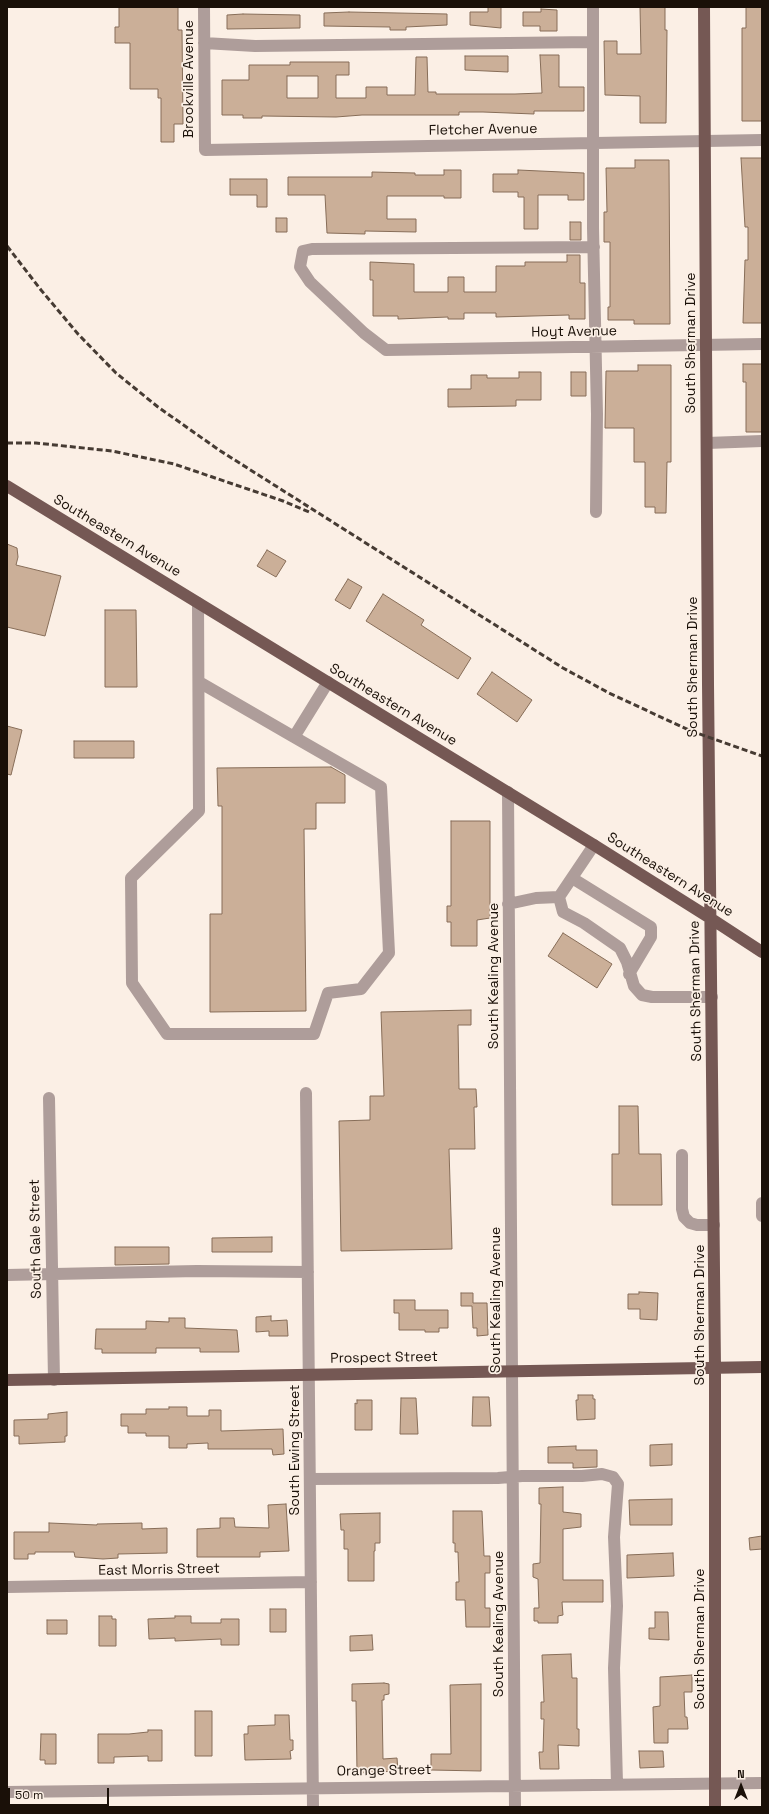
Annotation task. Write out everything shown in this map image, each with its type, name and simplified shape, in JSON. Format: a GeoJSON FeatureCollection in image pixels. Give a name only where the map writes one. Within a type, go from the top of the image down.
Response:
{"type":"FeatureCollection","features":[{"type":"Feature","properties":{"kind":"main road","name":"South Sherman Drive"},"geometry":{"type":"LineString","coordinates":[[704,7],[710,918],[715,1368],[715,1807]]}},
{"type":"Feature","properties":{"kind":"main road","name":"Southeastern Avenue"},"geometry":{"type":"LineString","coordinates":[[7,486],[594,844],[762,952]]}},
{"type":"Feature","properties":{"kind":"main road","name":"Prospect Street"},"geometry":{"type":"LineString","coordinates":[[7,1380],[762,1367]]}},
{"type":"Feature","properties":{"kind":"street","name":"Brookville Avenue"},"geometry":{"type":"LineString","coordinates":[[204,7],[204,150]]}},
{"type":"Feature","properties":{"kind":"street"},"geometry":{"type":"LineString","coordinates":[[593,7],[596,512]]}},
{"type":"Feature","properties":{"kind":"street"},"geometry":{"type":"LineString","coordinates":[[204,43],[255,46],[593,42]]}},
{"type":"Feature","properties":{"kind":"street","name":"Fletcher Avenue"},"geometry":{"type":"LineString","coordinates":[[204,150],[762,140]]}},
{"type":"Feature","properties":{"kind":"street","name":"Hoyt Avenue"},"geometry":{"type":"LineString","coordinates":[[594,247],[312,249],[303,251],[300,267],[310,282],[364,333],[386,350],[762,344]]}},
{"type":"Feature","properties":{"kind":"street"},"geometry":{"type":"LineString","coordinates":[[707,443],[762,442]]}},
{"type":"Feature","properties":{"kind":"street"},"geometry":{"type":"LineString","coordinates":[[198,603],[198,682],[199,812],[131,878],[132,983],[167,1034],[314,1034],[328,993],[361,989],[389,953],[381,787],[198,682]]}},
{"type":"Feature","properties":{"kind":"street"},"geometry":{"type":"LineString","coordinates":[[294,737],[328,682]]}},
{"type":"Feature","properties":{"kind":"street","name":"South Kealing Avenue"},"geometry":{"type":"LineString","coordinates":[[508,792],[515,1807]]}},
{"type":"Feature","properties":{"kind":"street"},"geometry":{"type":"LineString","coordinates":[[594,844],[559,897],[563,912],[584,923],[620,948],[627,962],[629,974],[634,986],[642,995],[652,997],[712,997]]}},
{"type":"Feature","properties":{"kind":"street"},"geometry":{"type":"LineString","coordinates":[[572,878],[651,927],[652,937],[629,974]]}},
{"type":"Feature","properties":{"kind":"street"},"geometry":{"type":"LineString","coordinates":[[508,904],[536,898],[559,897]]}},
{"type":"Feature","properties":{"kind":"street","name":"South Ewing Street"},"geometry":{"type":"LineString","coordinates":[[306,1092],[313,1807]]}},
{"type":"Feature","properties":{"kind":"street","name":"South Gale Street"},"geometry":{"type":"LineString","coordinates":[[49,1098],[54,1380]]}},
{"type":"Feature","properties":{"kind":"street"},"geometry":{"type":"LineString","coordinates":[[682,1155],[682,1209],[684,1217],[690,1223],[697,1225],[714,1225]]}},
{"type":"Feature","properties":{"kind":"street"},"geometry":{"type":"LineString","coordinates":[[762,1203],[762,1216]]}},
{"type":"Feature","properties":{"kind":"street"},"geometry":{"type":"LineString","coordinates":[[7,1275],[197,1271],[308,1272]]}},
{"type":"Feature","properties":{"kind":"street"},"geometry":{"type":"LineString","coordinates":[[310,1479],[512,1477],[602,1474],[613,1477],[618,1484],[614,1537],[617,1606],[614,1668],[617,1784]]}},
{"type":"Feature","properties":{"kind":"street","name":"East Morris Street"},"geometry":{"type":"LineString","coordinates":[[7,1587],[310,1582]]}},
{"type":"Feature","properties":{"kind":"street","name":"Orange Street"},"geometry":{"type":"LineString","coordinates":[[7,1792],[515,1784],[762,1783]]}},
{"type":"Feature","properties":{"kind":"building"},"geometry":{"type":"Polygon","coordinates":[[[119,7],[178,7],[178,30],[182,30],[183,124],[174,124],[174,142],[161,142],[161,98],[158,98],[158,89],[130,89],[130,43],[115,43],[115,27],[119,27],[119,7]]]}},
{"type":"Feature","properties":{"kind":"building"},"geometry":{"type":"Polygon","coordinates":[[[488,7],[501,7],[501,28],[470,25],[470,12],[488,12],[488,7]]]}},
{"type":"Feature","properties":{"kind":"building"},"geometry":{"type":"Polygon","coordinates":[[[640,7],[665,7],[665,30],[667,30],[666,123],[640,123],[640,96],[605,95],[604,41],[617,41],[617,54],[641,54],[640,7]]]}},
{"type":"Feature","properties":{"kind":"building"},"geometry":{"type":"Polygon","coordinates":[[[746,7],[762,7],[762,121],[742,121],[742,28],[746,28],[746,7]]]}},
{"type":"Feature","properties":{"kind":"building"},"geometry":{"type":"Polygon","coordinates":[[[541,9],[557,10],[557,31],[540,31],[540,26],[523,26],[523,12],[541,12],[541,9]]]}},
{"type":"Feature","properties":{"kind":"building"},"geometry":{"type":"Polygon","coordinates":[[[349,12],[447,14],[447,25],[406,27],[406,30],[390,30],[390,27],[324,26],[324,13],[349,12]]]}},
{"type":"Feature","properties":{"kind":"building"},"geometry":{"type":"Polygon","coordinates":[[[227,15],[300,15],[300,28],[227,29],[227,15]]]}},
{"type":"Feature","properties":{"kind":"building"},"geometry":{"type":"Polygon","coordinates":[[[540,55],[559,55],[559,87],[584,87],[584,111],[534,111],[534,114],[459,112],[459,115],[362,115],[336,117],[262,116],[262,118],[243,118],[243,115],[222,115],[222,80],[249,80],[249,65],[290,65],[290,62],[349,62],[349,75],[336,75],[336,98],[366,98],[366,87],[387,87],[387,95],[415,95],[416,57],[427,57],[428,92],[436,92],[436,94],[542,93],[540,55]],[[287,76],[287,98],[318,98],[318,76],[287,76]]]}},
{"type":"Feature","properties":{"kind":"building"},"geometry":{"type":"Polygon","coordinates":[[[465,56],[508,56],[508,72],[465,70],[465,56]]]}},
{"type":"Feature","properties":{"kind":"building"},"geometry":{"type":"Polygon","coordinates":[[[741,158],[762,158],[762,323],[743,323],[745,260],[748,260],[748,227],[745,227],[741,158]]]}},
{"type":"Feature","properties":{"kind":"building"},"geometry":{"type":"Polygon","coordinates":[[[635,160],[669,160],[670,324],[634,324],[634,320],[608,320],[608,307],[610,307],[610,242],[604,242],[604,212],[607,212],[606,168],[635,168],[635,160]]]}},
{"type":"Feature","properties":{"kind":"building"},"geometry":{"type":"Polygon","coordinates":[[[444,170],[461,170],[461,198],[444,198],[444,196],[387,196],[387,219],[416,219],[416,232],[365,231],[365,234],[327,233],[325,195],[288,195],[288,177],[372,177],[372,172],[415,173],[415,175],[444,175],[444,170]]]}},
{"type":"Feature","properties":{"kind":"building"},"geometry":{"type":"Polygon","coordinates":[[[518,170],[584,173],[584,200],[568,200],[568,195],[538,195],[538,229],[524,229],[524,197],[518,197],[518,192],[493,192],[493,174],[518,174],[518,170]]]}},
{"type":"Feature","properties":{"kind":"building"},"geometry":{"type":"Polygon","coordinates":[[[230,179],[267,179],[267,207],[257,207],[257,195],[230,195],[230,179]]]}},
{"type":"Feature","properties":{"kind":"building"},"geometry":{"type":"Polygon","coordinates":[[[276,218],[287,218],[287,232],[276,232],[276,218]]]}},
{"type":"Feature","properties":{"kind":"building"},"geometry":{"type":"Polygon","coordinates":[[[570,222],[581,222],[581,240],[570,240],[570,222]]]}},
{"type":"Feature","properties":{"kind":"building"},"geometry":{"type":"Polygon","coordinates":[[[567,255],[580,255],[580,283],[585,283],[585,319],[569,319],[569,315],[496,317],[496,313],[464,313],[464,319],[448,319],[448,317],[398,319],[398,316],[373,316],[373,280],[370,280],[370,262],[414,264],[414,292],[448,292],[448,277],[464,277],[464,292],[496,292],[496,266],[525,266],[525,262],[567,262],[567,255]]]}},
{"type":"Feature","properties":{"kind":"building"},"geometry":{"type":"Polygon","coordinates":[[[743,364],[762,364],[762,432],[746,432],[746,382],[743,382],[743,364]]]}},
{"type":"Feature","properties":{"kind":"building"},"geometry":{"type":"Polygon","coordinates":[[[638,365],[671,365],[671,462],[667,462],[666,513],[655,513],[655,507],[645,507],[645,462],[634,462],[634,428],[605,428],[606,371],[638,371],[638,365]]]}},
{"type":"Feature","properties":{"kind":"building"},"geometry":{"type":"Polygon","coordinates":[[[519,372],[541,372],[541,400],[516,400],[516,406],[448,407],[448,389],[471,389],[471,375],[487,375],[487,378],[519,378],[519,372]]]}},
{"type":"Feature","properties":{"kind":"building"},"geometry":{"type":"Polygon","coordinates":[[[571,372],[586,372],[586,396],[571,396],[571,372]]]}},
{"type":"Feature","properties":{"kind":"building"},"geometry":{"type":"Polygon","coordinates":[[[7,544],[17,548],[18,557],[16,565],[61,576],[45,636],[7,627],[7,544]]]}},
{"type":"Feature","properties":{"kind":"building"},"geometry":{"type":"Polygon","coordinates":[[[267,550],[286,561],[276,577],[257,566],[267,550]]]}},
{"type":"Feature","properties":{"kind":"building"},"geometry":{"type":"Polygon","coordinates":[[[348,579],[362,587],[350,609],[335,600],[348,579]]]}},
{"type":"Feature","properties":{"kind":"building"},"geometry":{"type":"Polygon","coordinates":[[[383,594],[424,620],[421,625],[471,658],[458,679],[366,621],[383,594]]]}},
{"type":"Feature","properties":{"kind":"building"},"geometry":{"type":"Polygon","coordinates":[[[105,610],[136,610],[137,687],[105,687],[105,610]]]}},
{"type":"Feature","properties":{"kind":"building"},"geometry":{"type":"Polygon","coordinates":[[[492,672],[532,700],[517,722],[477,694],[492,672]]]}},
{"type":"Feature","properties":{"kind":"building"},"geometry":{"type":"Polygon","coordinates":[[[7,726],[22,730],[11,775],[7,774],[7,726]]]}},
{"type":"Feature","properties":{"kind":"building"},"geometry":{"type":"Polygon","coordinates":[[[74,741],[134,741],[134,758],[74,758],[74,741]]]}},
{"type":"Feature","properties":{"kind":"building"},"geometry":{"type":"Polygon","coordinates":[[[331,767],[345,775],[345,803],[316,803],[316,829],[304,829],[306,1011],[210,1012],[210,914],[222,914],[222,806],[218,806],[217,768],[331,767]]]}},
{"type":"Feature","properties":{"kind":"building"},"geometry":{"type":"Polygon","coordinates":[[[451,821],[490,821],[490,918],[477,920],[477,946],[451,946],[451,922],[447,922],[447,906],[451,906],[451,821]]]}},
{"type":"Feature","properties":{"kind":"building"},"geometry":{"type":"Polygon","coordinates":[[[563,933],[612,964],[597,988],[548,956],[563,933]]]}},
{"type":"Feature","properties":{"kind":"building"},"geometry":{"type":"Polygon","coordinates":[[[471,1010],[471,1025],[458,1025],[459,1089],[476,1089],[477,1107],[474,1107],[475,1149],[449,1149],[452,1249],[341,1251],[339,1121],[370,1120],[370,1096],[384,1096],[381,1012],[471,1010]]]}},
{"type":"Feature","properties":{"kind":"building"},"geometry":{"type":"Polygon","coordinates":[[[619,1106],[638,1106],[639,1154],[661,1154],[662,1205],[612,1205],[612,1154],[619,1154],[619,1106]]]}},
{"type":"Feature","properties":{"kind":"building"},"geometry":{"type":"Polygon","coordinates":[[[272,1237],[272,1252],[212,1252],[212,1238],[272,1237]]]}},
{"type":"Feature","properties":{"kind":"building"},"geometry":{"type":"Polygon","coordinates":[[[115,1247],[169,1247],[169,1264],[115,1265],[115,1247]]]}},
{"type":"Feature","properties":{"kind":"building"},"geometry":{"type":"Polygon","coordinates":[[[639,1292],[658,1293],[657,1320],[640,1319],[640,1309],[628,1309],[628,1294],[639,1294],[639,1292]]]}},
{"type":"Feature","properties":{"kind":"building"},"geometry":{"type":"Polygon","coordinates":[[[461,1293],[473,1293],[473,1303],[487,1303],[488,1335],[477,1336],[477,1328],[473,1328],[472,1306],[461,1306],[461,1293]]]}},
{"type":"Feature","properties":{"kind":"building"},"geometry":{"type":"Polygon","coordinates":[[[394,1300],[415,1300],[415,1310],[448,1310],[448,1328],[439,1328],[439,1332],[425,1332],[425,1330],[399,1330],[399,1313],[394,1313],[394,1300]]]}},
{"type":"Feature","properties":{"kind":"building"},"geometry":{"type":"Polygon","coordinates":[[[271,1316],[271,1321],[287,1320],[288,1336],[269,1336],[269,1331],[256,1332],[256,1317],[271,1316]]]}},
{"type":"Feature","properties":{"kind":"building"},"geometry":{"type":"Polygon","coordinates":[[[169,1318],[185,1318],[185,1328],[237,1330],[239,1352],[200,1352],[200,1348],[156,1348],[156,1353],[102,1353],[102,1349],[95,1349],[96,1329],[146,1329],[146,1321],[169,1322],[169,1318]]]}},
{"type":"Feature","properties":{"kind":"building"},"geometry":{"type":"Polygon","coordinates":[[[578,1395],[593,1395],[593,1399],[595,1399],[595,1419],[577,1420],[576,1400],[578,1400],[578,1395]]]}},
{"type":"Feature","properties":{"kind":"building"},"geometry":{"type":"Polygon","coordinates":[[[473,1397],[489,1397],[491,1426],[472,1426],[473,1397]]]}},
{"type":"Feature","properties":{"kind":"building"},"geometry":{"type":"Polygon","coordinates":[[[401,1398],[416,1398],[418,1434],[400,1434],[401,1398]]]}},
{"type":"Feature","properties":{"kind":"building"},"geometry":{"type":"Polygon","coordinates":[[[357,1400],[372,1400],[372,1430],[355,1430],[355,1403],[357,1404],[357,1400]]]}},
{"type":"Feature","properties":{"kind":"building"},"geometry":{"type":"Polygon","coordinates":[[[169,1407],[187,1407],[187,1416],[209,1416],[209,1410],[221,1410],[221,1431],[283,1429],[284,1454],[273,1455],[272,1449],[208,1449],[208,1443],[187,1444],[187,1448],[169,1448],[169,1436],[146,1436],[146,1433],[128,1433],[128,1426],[121,1426],[121,1414],[146,1414],[146,1409],[169,1409],[169,1407]]]}},
{"type":"Feature","properties":{"kind":"building"},"geometry":{"type":"Polygon","coordinates":[[[67,1412],[67,1436],[65,1436],[65,1442],[19,1444],[19,1436],[14,1436],[14,1420],[48,1419],[48,1414],[67,1412]]]}},
{"type":"Feature","properties":{"kind":"building"},"geometry":{"type":"Polygon","coordinates":[[[672,1444],[672,1465],[650,1466],[650,1445],[672,1444]]]}},
{"type":"Feature","properties":{"kind":"building"},"geometry":{"type":"Polygon","coordinates":[[[576,1446],[576,1450],[597,1450],[597,1467],[573,1468],[573,1463],[548,1463],[548,1447],[576,1446]]]}},
{"type":"Feature","properties":{"kind":"building"},"geometry":{"type":"Polygon","coordinates":[[[563,1487],[563,1512],[581,1514],[581,1527],[563,1529],[563,1580],[603,1580],[603,1602],[562,1602],[563,1615],[558,1616],[558,1623],[538,1623],[538,1621],[534,1621],[534,1608],[539,1608],[538,1579],[533,1577],[533,1564],[540,1563],[541,1504],[539,1504],[539,1488],[563,1487]]]}},
{"type":"Feature","properties":{"kind":"building"},"geometry":{"type":"Polygon","coordinates":[[[672,1499],[672,1525],[630,1525],[629,1500],[672,1499]]]}},
{"type":"Feature","properties":{"kind":"building"},"geometry":{"type":"Polygon","coordinates":[[[286,1504],[289,1551],[260,1552],[260,1557],[197,1557],[197,1529],[220,1528],[220,1518],[234,1518],[235,1527],[269,1528],[268,1505],[286,1504]]]}},
{"type":"Feature","properties":{"kind":"building"},"geometry":{"type":"Polygon","coordinates":[[[453,1511],[482,1511],[484,1556],[490,1556],[490,1573],[485,1573],[485,1608],[490,1608],[490,1627],[466,1627],[465,1600],[456,1600],[456,1582],[459,1582],[458,1552],[455,1552],[455,1543],[453,1543],[453,1511]]]}},
{"type":"Feature","properties":{"kind":"building"},"geometry":{"type":"Polygon","coordinates":[[[380,1513],[380,1543],[375,1543],[374,1551],[374,1581],[348,1581],[348,1549],[344,1549],[344,1530],[341,1530],[340,1514],[380,1513]]]}},
{"type":"Feature","properties":{"kind":"building"},"geometry":{"type":"Polygon","coordinates":[[[49,1523],[97,1525],[142,1523],[142,1529],[167,1528],[167,1553],[118,1554],[118,1558],[103,1559],[75,1557],[74,1552],[35,1552],[35,1554],[28,1554],[28,1559],[14,1559],[14,1532],[49,1532],[49,1523]]]}},
{"type":"Feature","properties":{"kind":"building"},"geometry":{"type":"Polygon","coordinates":[[[762,1536],[762,1549],[750,1550],[749,1538],[762,1536]]]}},
{"type":"Feature","properties":{"kind":"building"},"geometry":{"type":"Polygon","coordinates":[[[673,1553],[674,1576],[627,1578],[627,1555],[673,1553]]]}},
{"type":"Feature","properties":{"kind":"building"},"geometry":{"type":"Polygon","coordinates":[[[270,1609],[286,1609],[286,1632],[270,1632],[270,1609]]]}},
{"type":"Feature","properties":{"kind":"building"},"geometry":{"type":"Polygon","coordinates":[[[655,1612],[668,1612],[669,1640],[649,1639],[649,1628],[655,1628],[655,1612]]]}},
{"type":"Feature","properties":{"kind":"building"},"geometry":{"type":"Polygon","coordinates":[[[99,1616],[112,1616],[112,1619],[116,1619],[116,1646],[99,1646],[99,1616]]]}},
{"type":"Feature","properties":{"kind":"building"},"geometry":{"type":"Polygon","coordinates":[[[175,1616],[191,1616],[191,1623],[221,1623],[221,1619],[239,1619],[239,1645],[221,1645],[221,1639],[175,1641],[175,1638],[149,1639],[148,1619],[175,1618],[175,1616]]]}},
{"type":"Feature","properties":{"kind":"building"},"geometry":{"type":"Polygon","coordinates":[[[47,1620],[67,1620],[67,1634],[47,1634],[47,1620]]]}},
{"type":"Feature","properties":{"kind":"building"},"geometry":{"type":"Polygon","coordinates":[[[372,1635],[373,1650],[350,1651],[350,1636],[372,1635]]]}},
{"type":"Feature","properties":{"kind":"building"},"geometry":{"type":"Polygon","coordinates":[[[571,1654],[572,1678],[577,1678],[577,1729],[579,1729],[579,1746],[558,1745],[559,1769],[540,1769],[539,1752],[543,1752],[544,1719],[541,1719],[541,1702],[544,1702],[542,1655],[571,1654]]]}},
{"type":"Feature","properties":{"kind":"building"},"geometry":{"type":"Polygon","coordinates":[[[692,1675],[692,1692],[684,1692],[685,1717],[687,1717],[688,1729],[668,1729],[668,1743],[654,1743],[653,1707],[660,1706],[660,1677],[692,1675]]]}},
{"type":"Feature","properties":{"kind":"building"},"geometry":{"type":"Polygon","coordinates":[[[352,1684],[389,1684],[389,1694],[384,1695],[384,1700],[382,1700],[383,1759],[397,1758],[398,1771],[357,1773],[356,1701],[352,1701],[352,1684]]]}},
{"type":"Feature","properties":{"kind":"building"},"geometry":{"type":"Polygon","coordinates":[[[481,1684],[481,1771],[431,1770],[431,1754],[451,1754],[450,1685],[481,1684]]]}},
{"type":"Feature","properties":{"kind":"building"},"geometry":{"type":"Polygon","coordinates":[[[195,1711],[212,1711],[212,1756],[195,1756],[195,1711]]]}},
{"type":"Feature","properties":{"kind":"building"},"geometry":{"type":"Polygon","coordinates":[[[275,1715],[289,1715],[290,1740],[293,1740],[293,1750],[290,1751],[291,1759],[245,1760],[244,1734],[248,1734],[248,1726],[275,1725],[275,1715]]]}},
{"type":"Feature","properties":{"kind":"building"},"geometry":{"type":"Polygon","coordinates":[[[148,1730],[162,1730],[162,1761],[148,1761],[148,1756],[114,1757],[114,1763],[98,1763],[98,1734],[129,1734],[148,1732],[148,1730]]]}},
{"type":"Feature","properties":{"kind":"building"},"geometry":{"type":"Polygon","coordinates":[[[41,1734],[56,1734],[56,1764],[45,1764],[45,1760],[40,1760],[41,1734]]]}},
{"type":"Feature","properties":{"kind":"building"},"geometry":{"type":"Polygon","coordinates":[[[639,1751],[663,1751],[664,1767],[640,1768],[639,1751]]]}},
{"type":"Feature","properties":{"kind":"railway"},"geometry":{"type":"LineString","coordinates":[[7,246],[78,334],[116,373],[158,407],[219,450],[563,668],[609,693],[691,731],[762,756]]}},
{"type":"Feature","properties":{"kind":"railway"},"geometry":{"type":"LineString","coordinates":[[7,443],[36,443],[112,451],[174,464],[283,501],[309,512]]}}]}
